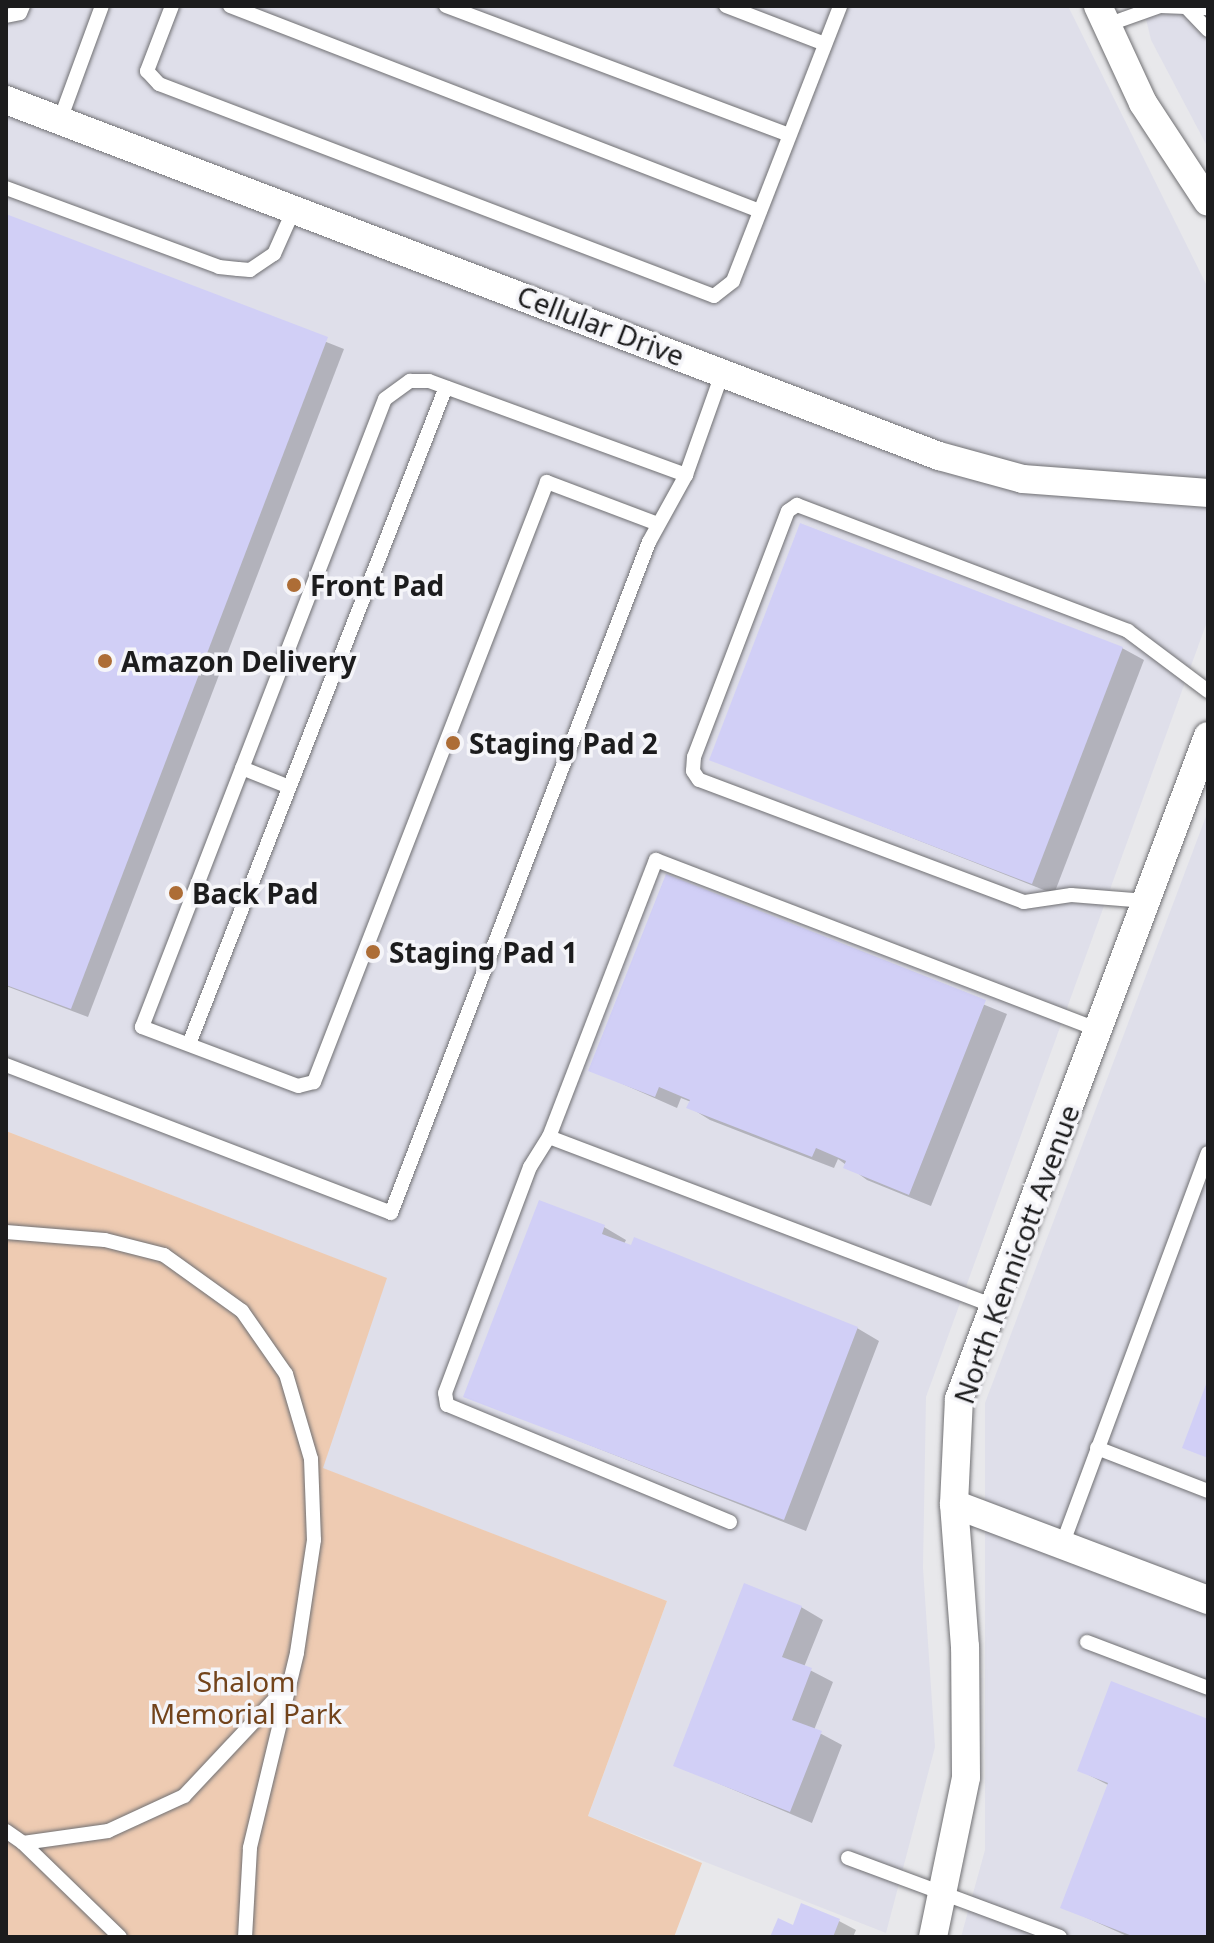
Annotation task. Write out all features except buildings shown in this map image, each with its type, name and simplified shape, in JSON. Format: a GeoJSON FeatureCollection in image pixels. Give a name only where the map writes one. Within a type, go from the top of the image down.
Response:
{"type":"FeatureCollection","features":[{"type":"Feature","properties":{"kind":"street"},"geometry":{"type":"LineString","coordinates":[[1101,16],[1143,103],[1208,202]]}},
{"type":"Feature","properties":{"kind":"street","name":"Cellular Drive"},"geometry":{"type":"LineString","coordinates":[[6,100],[723,371],[939,456],[1023,479],[1208,493]]}},
{"type":"Feature","properties":{"kind":"street","name":"North Kennicott Avenue"},"geometry":{"type":"LineString","coordinates":[[933,1937],[966,1777],[965,1647],[954,1504],[959,1399],[1146,901],[1202,770],[1208,736]]}},
{"type":"Feature","properties":{"kind":"street"},"geometry":{"type":"LineString","coordinates":[[954,1504],[1208,1600]]}},
{"type":"Feature","properties":{"kind":"lane"},"geometry":{"type":"LineString","coordinates":[[6,16],[20,13],[23,6]]}},
{"type":"Feature","properties":{"kind":"lane"},"geometry":{"type":"LineString","coordinates":[[60,120],[102,6]]}},
{"type":"Feature","properties":{"kind":"lane"},"geometry":{"type":"LineString","coordinates":[[172,6],[147,71],[159,84],[714,296],[733,281],[840,6]]}},
{"type":"Feature","properties":{"kind":"lane"},"geometry":{"type":"LineString","coordinates":[[230,6],[760,211]]}},
{"type":"Feature","properties":{"kind":"lane"},"geometry":{"type":"LineString","coordinates":[[446,6],[789,135]]}},
{"type":"Feature","properties":{"kind":"lane"},"geometry":{"type":"LineString","coordinates":[[726,6],[825,44]]}},
{"type":"Feature","properties":{"kind":"lane"},"geometry":{"type":"LineString","coordinates":[[1101,16],[1160,6],[1208,8]]}},
{"type":"Feature","properties":{"kind":"lane"},"geometry":{"type":"LineString","coordinates":[[1186,7],[1208,30]]}},
{"type":"Feature","properties":{"kind":"lane"},"geometry":{"type":"LineString","coordinates":[[6,188],[238,269],[250,270],[274,254],[294,209]]}},
{"type":"Feature","properties":{"kind":"lane"},"geometry":{"type":"LineString","coordinates":[[6,1065],[391,1213],[658,524],[686,475],[723,371]]}},
{"type":"Feature","properties":{"kind":"lane"},"geometry":{"type":"LineString","coordinates":[[658,524],[547,482],[314,1082],[298,1086],[142,1027],[385,399],[410,381],[446,387],[686,475]]}},
{"type":"Feature","properties":{"kind":"lane"},"geometry":{"type":"LineString","coordinates":[[189,1044],[446,387]]}},
{"type":"Feature","properties":{"kind":"lane"},"geometry":{"type":"LineString","coordinates":[[1146,901],[1071,895],[1024,902],[699,780],[693,771],[694,757],[788,511],[797,505],[1128,631],[1208,691]]}},
{"type":"Feature","properties":{"kind":"lane"},"geometry":{"type":"LineString","coordinates":[[242,768],[289,787]]}},
{"type":"Feature","properties":{"kind":"lane"},"geometry":{"type":"LineString","coordinates":[[730,1522],[447,1405],[445,1393],[530,1167],[549,1137],[656,860],[1098,1030]]}},
{"type":"Feature","properties":{"kind":"lane"},"geometry":{"type":"LineString","coordinates":[[549,1137],[993,1306]]}},
{"type":"Feature","properties":{"kind":"lane"},"geometry":{"type":"LineString","coordinates":[[1062,1545],[1208,1153]]}},
{"type":"Feature","properties":{"kind":"lane"},"geometry":{"type":"LineString","coordinates":[[6,1232],[105,1240],[164,1255],[242,1311],[286,1374],[311,1459],[314,1540],[290,1683],[250,1848],[245,1937]]}},
{"type":"Feature","properties":{"kind":"lane"},"geometry":{"type":"LineString","coordinates":[[1097,1448],[1208,1491]]}},
{"type":"Feature","properties":{"kind":"lane"},"geometry":{"type":"LineString","coordinates":[[1087,1642],[1208,1688]]}},
{"type":"Feature","properties":{"kind":"lane"},"geometry":{"type":"LineString","coordinates":[[23,1843],[108,1831],[184,1796],[290,1683]]}},
{"type":"Feature","properties":{"kind":"lane"},"geometry":{"type":"LineString","coordinates":[[6,1831],[23,1843],[120,1937]]}},
{"type":"Feature","properties":{"kind":"lane"},"geometry":{"type":"LineString","coordinates":[[848,1858],[1060,1937]]}},
{"type":"Feature","properties":{"kind":"shaded area"},"geometry":{"type":"Polygon","coordinates":[[[6,6],[1068,6],[1208,288],[1208,619],[926,1397],[923,1568],[935,1747],[886,1933],[588,1816],[667,1601],[322,1468],[386,1278],[6,1131],[6,6]]]}},
{"type":"Feature","properties":{"kind":"shaded area"},"geometry":{"type":"Polygon","coordinates":[[[1143,6],[1208,6],[1208,148],[1151,40],[1143,6]]]}},
{"type":"Feature","properties":{"kind":"shaded area"},"geometry":{"type":"Polygon","coordinates":[[[1208,811],[1208,1937],[961,1937],[985,1850],[985,1403],[1208,811]]]}},
{"type":"Feature","properties":{"kind":"green space","name":"Shalom Memorial Park"},"geometry":{"type":"Polygon","coordinates":[[[6,1131],[387,1278],[323,1468],[667,1601],[588,1816],[702,1863],[674,1937],[6,1937],[6,1131]]]}},
{"type":"Feature","properties":{"kind":"place","name":"Front Pad"},"geometry":{"type":"Point","coordinates":[294,585]}},
{"type":"Feature","properties":{"kind":"place","name":"Amazon Delivery"},"geometry":{"type":"Point","coordinates":[105,661]}},
{"type":"Feature","properties":{"kind":"place","name":"Staging Pad 2"},"geometry":{"type":"Point","coordinates":[453,743]}},
{"type":"Feature","properties":{"kind":"place","name":"Back Pad"},"geometry":{"type":"Point","coordinates":[176,893]}},
{"type":"Feature","properties":{"kind":"place","name":"Staging Pad 1"},"geometry":{"type":"Point","coordinates":[373,952]}}]}
